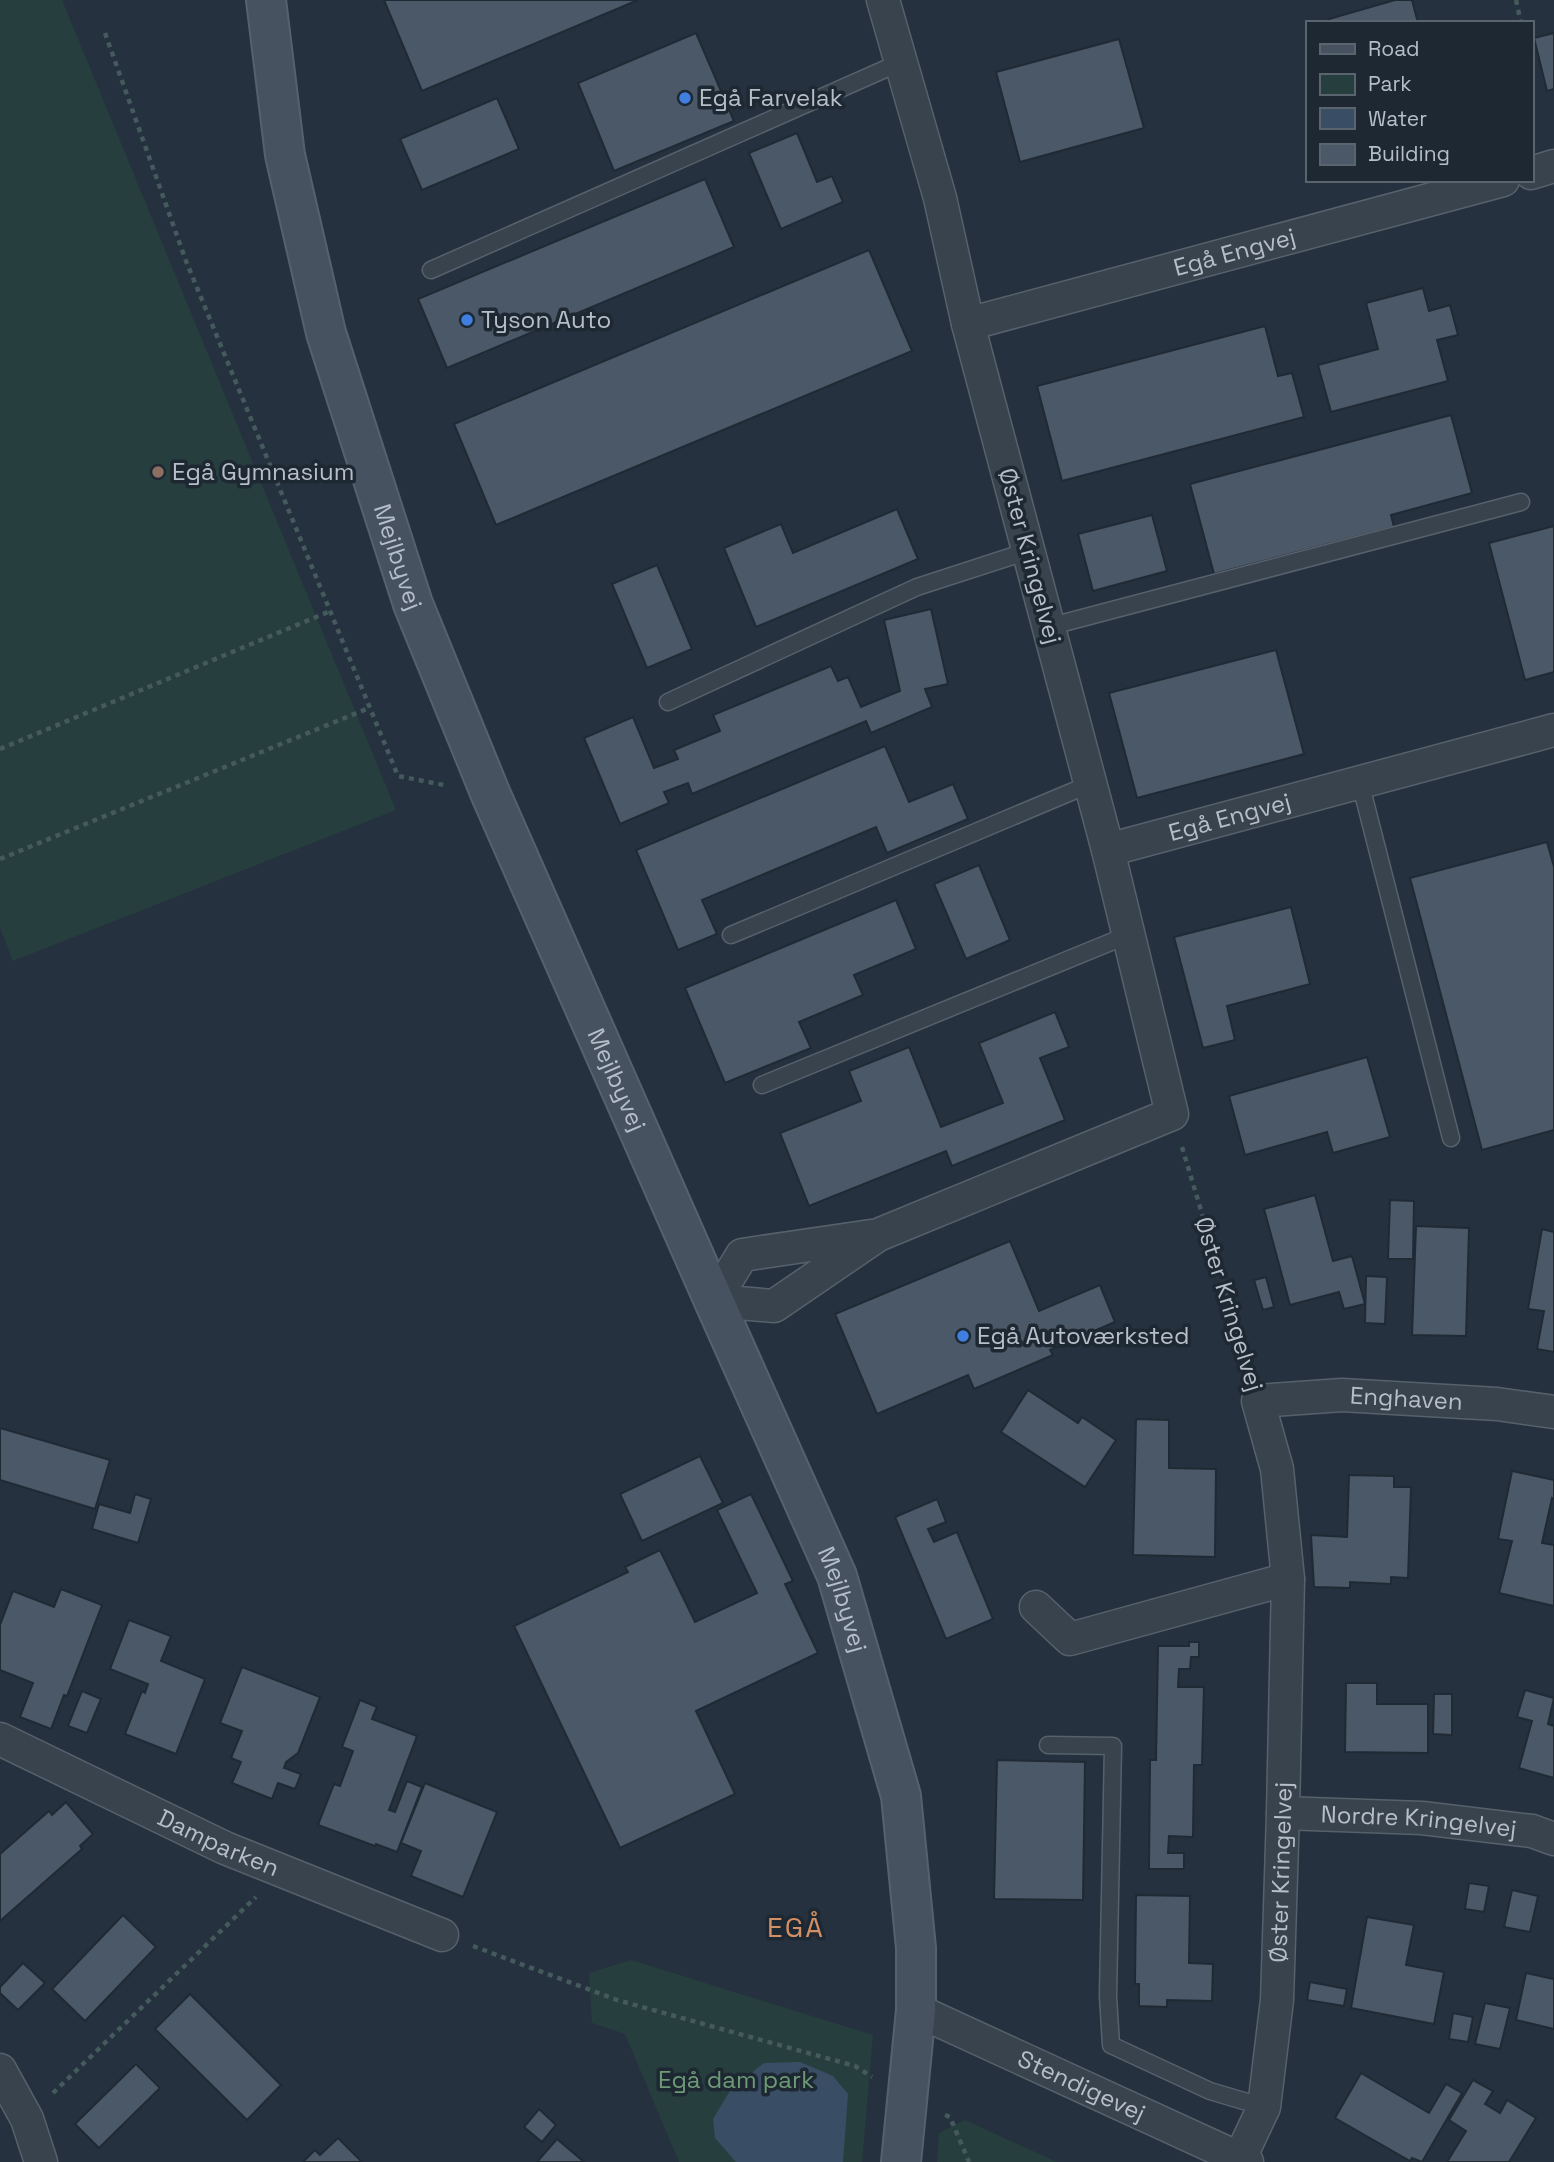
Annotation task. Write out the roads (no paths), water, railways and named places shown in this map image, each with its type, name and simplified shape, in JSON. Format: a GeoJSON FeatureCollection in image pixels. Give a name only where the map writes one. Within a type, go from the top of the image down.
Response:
{"type":"FeatureCollection","features":[{"type":"Feature","properties":{"kind":"street","name":"Mejlbyvej"},"geometry":{"type":"LineString","coordinates":[[265,0],[285,155],[326,333],[413,604],[491,794],[838,1576],[901,1796],[916,1948],[916,2010],[901,2162]]}},
{"type":"Feature","properties":{"kind":"street","name":"Øster Kringelvej"},"geometry":{"type":"LineString","coordinates":[[878,1235],[1172,1114],[1108,850],[968,324],[940,198],[883,0]]}},
{"type":"Feature","properties":{"kind":"street"},"geometry":{"type":"LineString","coordinates":[[1533,172],[1554,166]]}},
{"type":"Feature","properties":{"kind":"street","name":"Egå Engvej"},"geometry":{"type":"LineString","coordinates":[[968,324],[1496,182]]}},
{"type":"Feature","properties":{"kind":"street","name":"Egå Engvej"},"geometry":{"type":"LineString","coordinates":[[1108,850],[1554,730]]}},
{"type":"Feature","properties":{"kind":"street"},"geometry":{"type":"LineString","coordinates":[[878,1235],[774,1306],[714,1301],[742,1255],[878,1235]]}},
{"type":"Feature","properties":{"kind":"street","name":"Enghaven"},"geometry":{"type":"LineString","coordinates":[[1258,1401],[1342,1395],[1497,1404],[1554,1412]]}},
{"type":"Feature","properties":{"kind":"street","name":"Øster Kringelvej"},"geometry":{"type":"LineString","coordinates":[[1244,2160],[1264,2107],[1277,2000],[1288,1579],[1277,1469],[1258,1401]]}},
{"type":"Feature","properties":{"kind":"street"},"geometry":{"type":"LineString","coordinates":[[1036,1607],[1070,1639],[1288,1579]]}},
{"type":"Feature","properties":{"kind":"street","name":"Damparken"},"geometry":{"type":"LineString","coordinates":[[0,1739],[225,1849],[442,1935]]}},
{"type":"Feature","properties":{"kind":"street","name":"Nordre Kringelvej"},"geometry":{"type":"LineString","coordinates":[[1283,1813],[1422,1818],[1532,1831],[1554,1839]]}},
{"type":"Feature","properties":{"kind":"street","name":"Stendigevej"},"geometry":{"type":"LineString","coordinates":[[916,2010],[1244,2160]]}},
{"type":"Feature","properties":{"kind":"street"},"geometry":{"type":"LineString","coordinates":[[0,2070],[27,2119],[41,2162]]}},
{"type":"Feature","properties":{"kind":"lane"},"geometry":{"type":"LineString","coordinates":[[430,270],[901,62]]}},
{"type":"Feature","properties":{"kind":"lane"},"geometry":{"type":"LineString","coordinates":[[1048,627],[1521,502]]}},
{"type":"Feature","properties":{"kind":"lane"},"geometry":{"type":"LineString","coordinates":[[668,702],[917,587],[1028,551]]}},
{"type":"Feature","properties":{"kind":"lane"},"geometry":{"type":"LineString","coordinates":[[1360,782],[1451,1138]]}},
{"type":"Feature","properties":{"kind":"lane"},"geometry":{"type":"LineString","coordinates":[[731,935],[1090,784]]}},
{"type":"Feature","properties":{"kind":"lane"},"geometry":{"type":"LineString","coordinates":[[762,1085],[1128,935]]}},
{"type":"Feature","properties":{"kind":"lane"},"geometry":{"type":"LineString","coordinates":[[1048,1745],[1113,1746],[1108,1996],[1111,2045],[1210,2091],[1264,2107]]}},
{"type":"Feature","properties":{"kind":"water"},"geometry":{"type":"Polygon","coordinates":[[[800,2062],[833,2076],[848,2094],[843,2162],[736,2162],[715,2138],[713,2119],[731,2089],[764,2063],[800,2062]]]}},
{"type":"Feature","properties":{"kind":"place","name":"Egå Farvelak"},"geometry":{"type":"Point","coordinates":[685,98]}},
{"type":"Feature","properties":{"kind":"place","name":"Tyson Auto"},"geometry":{"type":"Point","coordinates":[467,320]}},
{"type":"Feature","properties":{"kind":"place","name":"Egå Gymnasium"},"geometry":{"type":"Point","coordinates":[158,472]}},
{"type":"Feature","properties":{"kind":"place","name":"Egå Autoværksted"},"geometry":{"type":"Point","coordinates":[963,1336]}},
{"type":"Feature","properties":{"kind":"district","name":"EGÅ"},"geometry":{"type":"Point","coordinates":[796,1927]}},
{"type":"Feature","properties":{"kind":"park label","name":"Egå dam park"},"geometry":{"type":"Point","coordinates":[736,2080]}}]}
